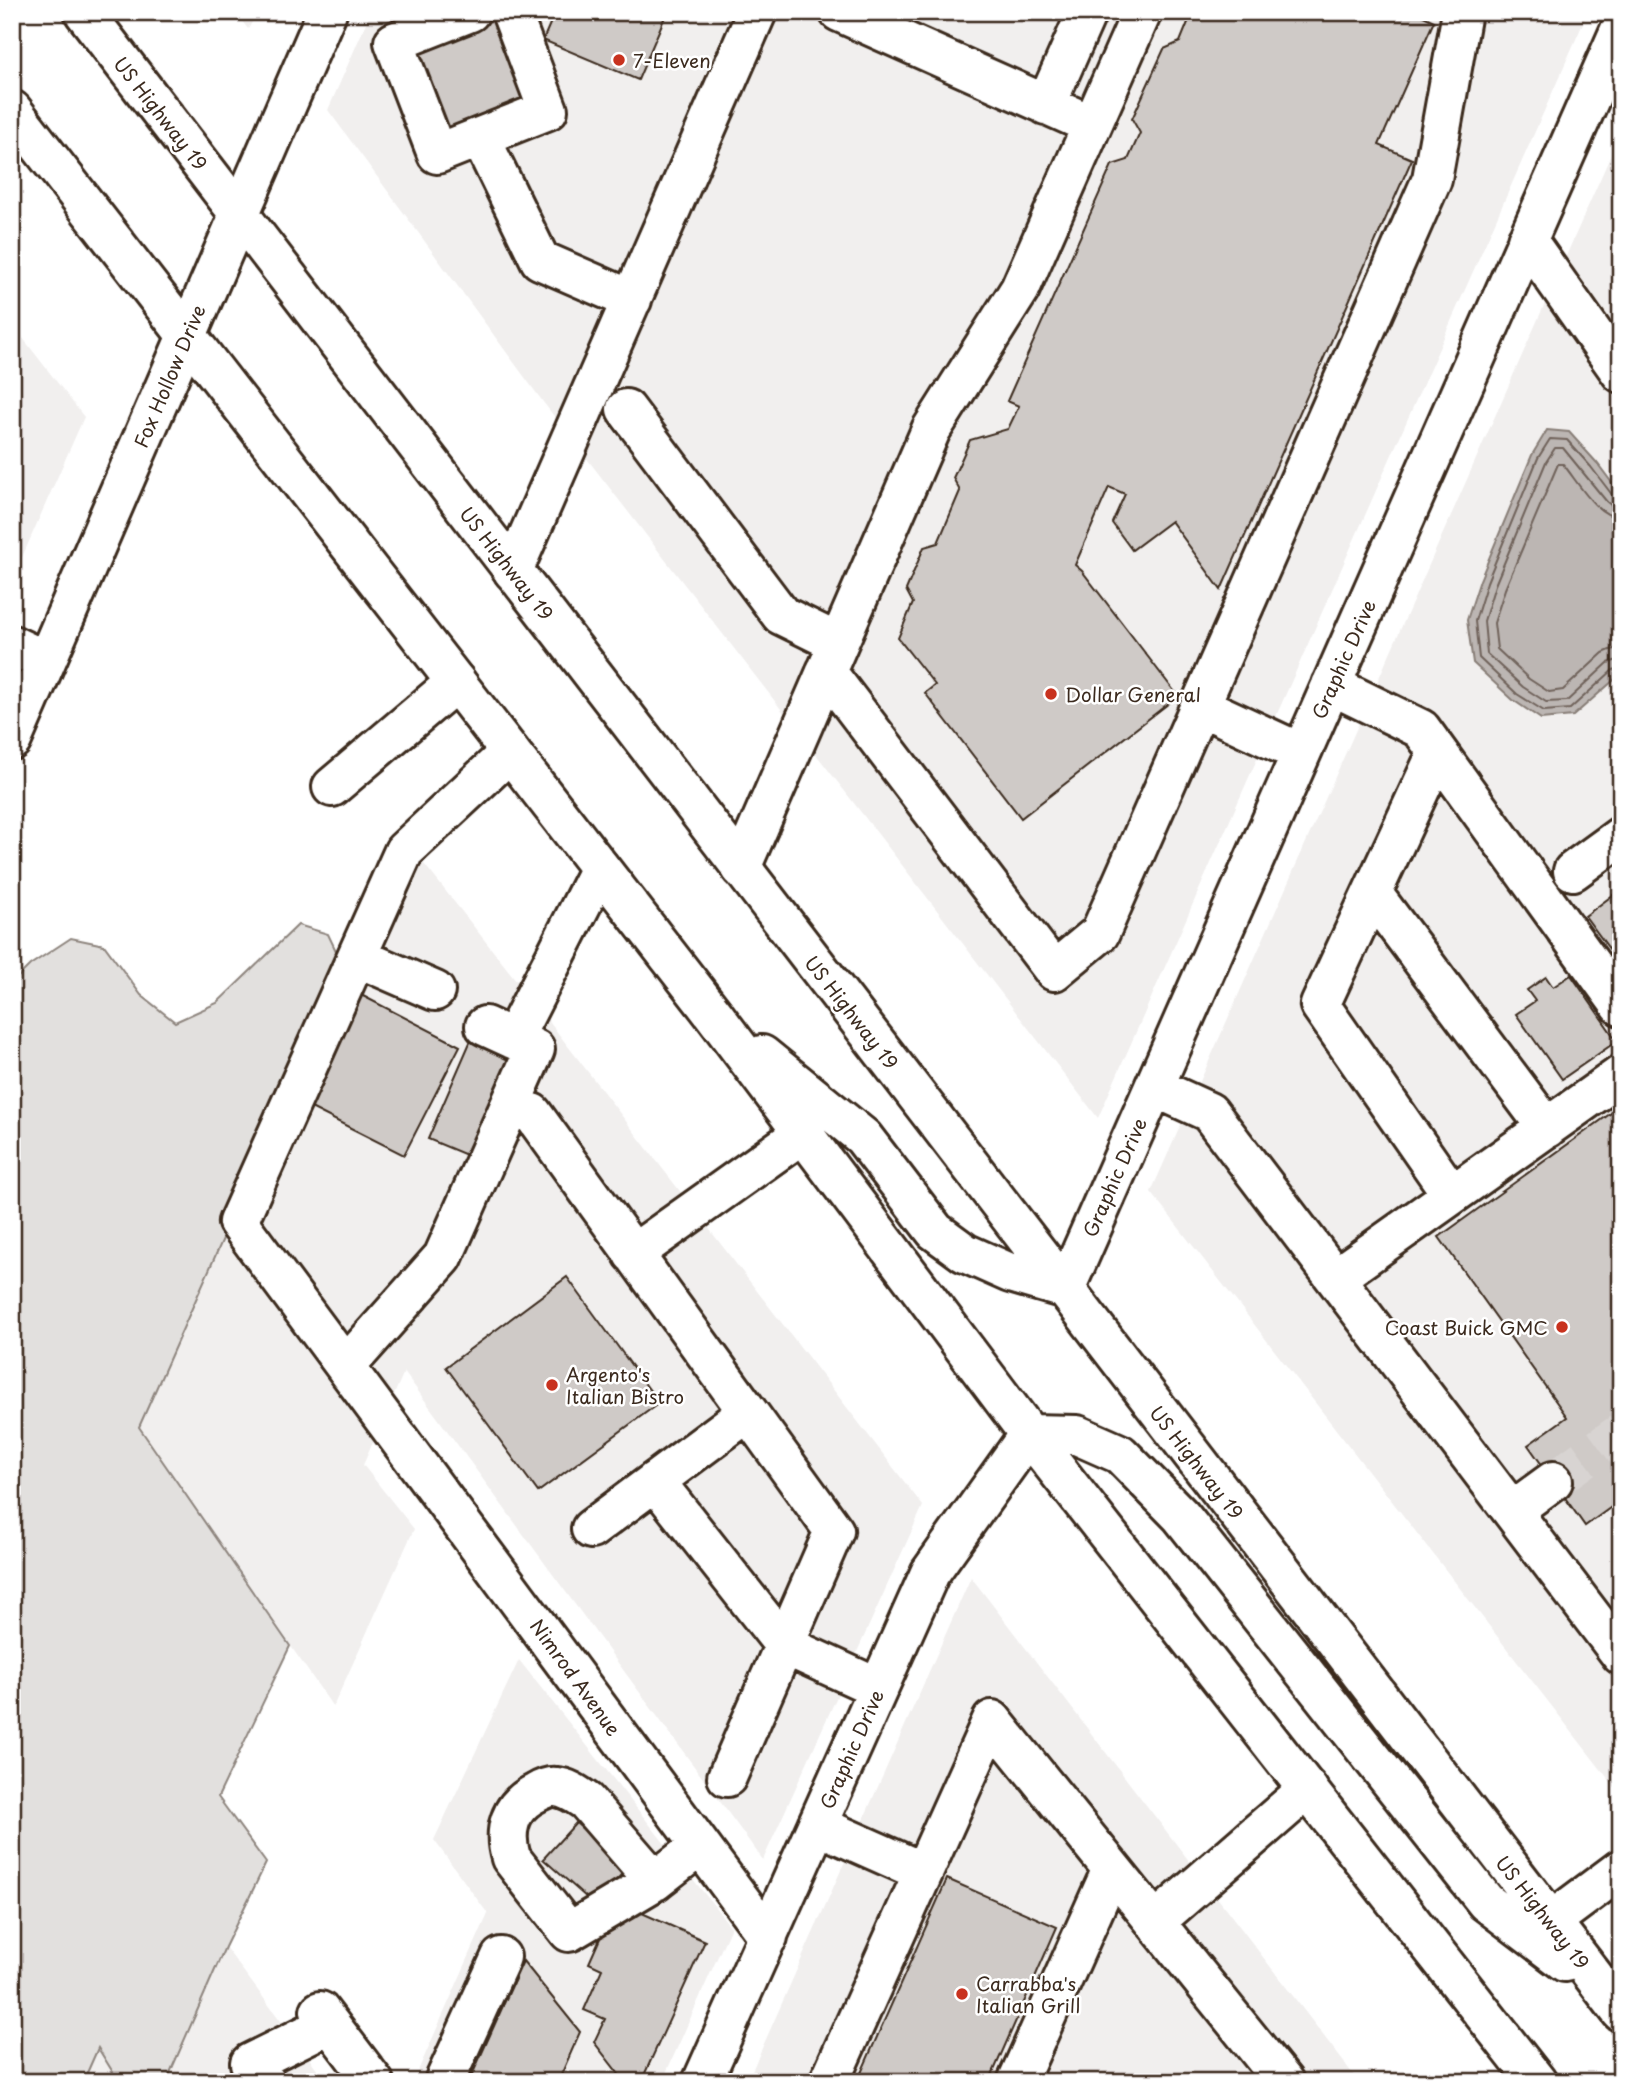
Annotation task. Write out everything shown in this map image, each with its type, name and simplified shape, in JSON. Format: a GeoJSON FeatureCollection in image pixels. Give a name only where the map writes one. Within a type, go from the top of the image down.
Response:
{"type":"FeatureCollection","features":[{"type":"Feature","properties":{"kind":"main road","name":"US Highway 19"},"geometry":{"type":"LineString","coordinates":[[83,12],[1613,2003]]}},
{"type":"Feature","properties":{"kind":"main road","name":"Fox Hollow Drive"},"geometry":{"type":"LineString","coordinates":[[12,740],[29,653],[186,335],[327,12]]}},
{"type":"Feature","properties":{"kind":"main road"},"geometry":{"type":"LineString","coordinates":[[459,15],[394,42],[437,154],[548,110],[511,12]]}},
{"type":"Feature","properties":{"kind":"main road"},"geometry":{"type":"LineString","coordinates":[[513,570],[757,12]]}},
{"type":"Feature","properties":{"kind":"main road"},"geometry":{"type":"LineString","coordinates":[[839,12],[1092,125]]}},
{"type":"Feature","properties":{"kind":"main road"},"geometry":{"type":"LineString","coordinates":[[1046,105],[1087,12]]}},
{"type":"Feature","properties":{"kind":"main road"},"geometry":{"type":"LineString","coordinates":[[741,868],[931,430],[1020,289],[1142,12]]}},
{"type":"Feature","properties":{"kind":"main road"},"geometry":{"type":"LineString","coordinates":[[626,409],[781,615],[832,657],[1054,971],[1100,933],[1432,179],[1462,12]]}},
{"type":"Feature","properties":{"kind":"main road","name":"Graphic Drive"},"geometry":{"type":"LineString","coordinates":[[1065,1289],[1527,240],[1612,80],[1621,28]]}},
{"type":"Feature","properties":{"kind":"main road"},"geometry":{"type":"LineString","coordinates":[[12,110],[715,1016],[1029,1434],[1537,2082]]}},
{"type":"Feature","properties":{"kind":"main road"},"geometry":{"type":"LineString","coordinates":[[480,137],[540,260],[632,300]]}},
{"type":"Feature","properties":{"kind":"main road"},"geometry":{"type":"LineString","coordinates":[[1527,240],[1621,373]]}},
{"type":"Feature","properties":{"kind":"main road"},"geometry":{"type":"LineString","coordinates":[[332,787],[456,682]]}},
{"type":"Feature","properties":{"kind":"main road"},"geometry":{"type":"LineString","coordinates":[[1331,685],[1421,729],[1621,1006]]}},
{"type":"Feature","properties":{"kind":"main road"},"geometry":{"type":"LineString","coordinates":[[1200,706],[1301,753]]}},
{"type":"Feature","properties":{"kind":"main road"},"geometry":{"type":"LineString","coordinates":[[435,992],[357,957],[404,851],[510,752]]}},
{"type":"Feature","properties":{"kind":"main road"},"geometry":{"type":"LineString","coordinates":[[1437,753],[1320,1005],[1452,1195]]}},
{"type":"Feature","properties":{"kind":"main road"},"geometry":{"type":"LineString","coordinates":[[1573,871],[1621,836]]}},
{"type":"Feature","properties":{"kind":"main road"},"geometry":{"type":"LineString","coordinates":[[346,1366],[443,1257],[535,1049],[499,1033],[600,868]]}},
{"type":"Feature","properties":{"kind":"main road"},"geometry":{"type":"LineString","coordinates":[[1371,893],[1547,1128]]}},
{"type":"Feature","properties":{"kind":"main road","name":"Nimrod Avenue"},"geometry":{"type":"LineString","coordinates":[[357,957],[238,1222],[768,1937]]}},
{"type":"Feature","properties":{"kind":"main road"},"geometry":{"type":"LineString","coordinates":[[715,1016],[863,1137],[935,1231],[965,1253],[1010,1273],[1065,1289]]}},
{"type":"Feature","properties":{"kind":"main road"},"geometry":{"type":"LineString","coordinates":[[1335,1278],[1621,1075]]}},
{"type":"Feature","properties":{"kind":"main road"},"geometry":{"type":"LineString","coordinates":[[1154,1087],[1209,1112],[1621,1655]]}},
{"type":"Feature","properties":{"kind":"main road"},"geometry":{"type":"LineString","coordinates":[[532,1113],[834,1531],[727,1777]]}},
{"type":"Feature","properties":{"kind":"main road"},"geometry":{"type":"LineString","coordinates":[[633,1254],[803,1133]]}},
{"type":"Feature","properties":{"kind":"main road"},"geometry":{"type":"LineString","coordinates":[[590,1529],[748,1412]]}},
{"type":"Feature","properties":{"kind":"main road"},"geometry":{"type":"LineString","coordinates":[[1029,1434],[1077,1435],[1120,1454],[1181,1516],[1486,1902],[1613,2003]]}},
{"type":"Feature","properties":{"kind":"main road","name":"Graphic Drive"},"geometry":{"type":"LineString","coordinates":[[702,2082],[930,1573],[1029,1434]]}},
{"type":"Feature","properties":{"kind":"main road"},"geometry":{"type":"LineString","coordinates":[[1512,1511],[1553,1480]]}},
{"type":"Feature","properties":{"kind":"main road"},"geometry":{"type":"LineString","coordinates":[[655,1481],[784,1645],[878,1688]]}},
{"type":"Feature","properties":{"kind":"main road"},"geometry":{"type":"LineString","coordinates":[[828,2082],[992,1720],[1284,2082]]}},
{"type":"Feature","properties":{"kind":"main road"},"geometry":{"type":"LineString","coordinates":[[1155,1922],[1308,1789]]}},
{"type":"Feature","properties":{"kind":"main road"},"geometry":{"type":"LineString","coordinates":[[817,1825],[923,1872]]}},
{"type":"Feature","properties":{"kind":"main road"},"geometry":{"type":"LineString","coordinates":[[655,1881],[700,1846]]}},
{"type":"Feature","properties":{"kind":"main road"},"geometry":{"type":"LineString","coordinates":[[1017,2082],[1112,1869]]}},
{"type":"Feature","properties":{"kind":"main road"},"geometry":{"type":"LineString","coordinates":[[1550,1922],[1621,1869]]}},
{"type":"Feature","properties":{"kind":"main road"},"geometry":{"type":"LineString","coordinates":[[444,2082],[501,1957]]}},
{"type":"Feature","properties":{"kind":"main road"},"geometry":{"type":"LineString","coordinates":[[266,2082],[250,2063],[325,2017],[374,2082]]}},
{"type":"Feature","properties":{"kind":"shaded area"},"geometry":{"type":"Polygon","coordinates":[[[235,12],[258,12],[248,29],[235,12]]]}},
{"type":"Feature","properties":{"kind":"shaded area"},"geometry":{"type":"Polygon","coordinates":[[[371,12],[1588,12],[1098,1118],[543,402],[328,110],[371,12]]]}},
{"type":"Feature","properties":{"kind":"shaded area"},"geometry":{"type":"Polygon","coordinates":[[[1621,132],[1621,1795],[1151,1192],[1621,132]]]}},
{"type":"Feature","properties":{"kind":"shaded area"},"geometry":{"type":"Polygon","coordinates":[[[12,324],[84,417],[12,580],[12,324]]]}},
{"type":"Feature","properties":{"kind":"shaded area"},"geometry":{"type":"Polygon","coordinates":[[[402,836],[554,1028],[923,1506],[763,1860],[404,1372],[363,1465],[414,1529],[333,1707],[139,1427],[402,836]]]}},
{"type":"Feature","properties":{"kind":"shaded area"},"geometry":{"type":"Polygon","coordinates":[[[298,925],[328,934],[338,955],[341,974],[139,1427],[290,1646],[218,1797],[266,1863],[225,1947],[166,2082],[119,2082],[98,2048],[83,2082],[12,2082],[12,983],[30,965],[71,938],[104,945],[141,995],[175,1022],[217,1003],[298,925]]]}},
{"type":"Feature","properties":{"kind":"shaded area"},"geometry":{"type":"Polygon","coordinates":[[[971,1577],[1359,2082],[747,2082],[971,1577]]]}},
{"type":"Feature","properties":{"kind":"shaded area"},"geometry":{"type":"Polygon","coordinates":[[[519,1660],[731,1927],[662,2082],[423,2082],[417,2073],[488,1914],[434,1840],[519,1660]]]}},
{"type":"Feature","properties":{"kind":"shaded area"},"geometry":{"type":"Polygon","coordinates":[[[225,1947],[327,2082],[166,2082],[225,1947]]]}},
{"type":"Feature","properties":{"kind":"shaded area"},"geometry":{"type":"Polygon","coordinates":[[[98,2047],[119,2082],[83,2082],[98,2047]]]}},
{"type":"Feature","properties":{"kind":"water"},"geometry":{"type":"Polygon","coordinates":[[[1547,430],[1569,432],[1621,495],[1621,671],[1573,716],[1541,719],[1513,700],[1473,663],[1467,620],[1480,580],[1532,455],[1547,430]]]}},
{"type":"Feature","properties":{"kind":"building","name":"7-Eleven"},"geometry":{"type":"Polygon","coordinates":[[[555,12],[667,12],[638,80],[543,40],[555,12]]]}},
{"type":"Feature","properties":{"kind":"building"},"geometry":{"type":"Polygon","coordinates":[[[1186,12],[1415,12],[1434,21],[1379,145],[1412,159],[1221,590],[1171,521],[1132,550],[1112,523],[1125,494],[1109,487],[1075,565],[1178,696],[1021,818],[925,693],[935,685],[898,638],[913,603],[906,590],[924,547],[938,543],[960,491],[953,478],[970,440],[1008,429],[1019,406],[1007,401],[1112,165],[1128,160],[1140,133],[1132,119],[1164,49],[1180,42],[1189,20],[1186,12]]]}},
{"type":"Feature","properties":{"kind":"building"},"geometry":{"type":"Polygon","coordinates":[[[497,17],[529,99],[446,134],[413,51],[497,17]]]}},
{"type":"Feature","properties":{"kind":"building"},"geometry":{"type":"Polygon","coordinates":[[[1621,889],[1621,965],[1585,916],[1621,889]]]}},
{"type":"Feature","properties":{"kind":"building"},"geometry":{"type":"Polygon","coordinates":[[[1571,975],[1617,1041],[1562,1079],[1516,1014],[1535,1001],[1527,990],[1546,977],[1553,987],[1571,975]]]}},
{"type":"Feature","properties":{"kind":"building"},"geometry":{"type":"Polygon","coordinates":[[[361,995],[460,1046],[404,1155],[305,1105],[361,995]]]}},
{"type":"Feature","properties":{"kind":"building"},"geometry":{"type":"Polygon","coordinates":[[[471,1040],[519,1061],[476,1159],[428,1139],[471,1040]]]}},
{"type":"Feature","properties":{"kind":"building","name":"Coast Buick GMC"},"geometry":{"type":"Polygon","coordinates":[[[1621,1106],[1621,1500],[1585,1526],[1528,1445],[1567,1417],[1439,1237],[1621,1106]]]}},
{"type":"Feature","properties":{"kind":"building","name":"Argento's Italian Bistro"},"geometry":{"type":"Polygon","coordinates":[[[567,1277],[659,1403],[538,1492],[446,1367],[567,1277]]]}},
{"type":"Feature","properties":{"kind":"building"},"geometry":{"type":"Polygon","coordinates":[[[576,1823],[627,1868],[595,1905],[543,1859],[576,1823]]]}},
{"type":"Feature","properties":{"kind":"building"},"geometry":{"type":"Polygon","coordinates":[[[947,1879],[1057,1927],[989,2082],[857,2082],[947,1879]]]}},
{"type":"Feature","properties":{"kind":"building"},"geometry":{"type":"Polygon","coordinates":[[[633,1909],[705,1941],[641,2082],[625,2082],[594,2042],[605,2019],[584,2010],[602,1969],[589,1963],[605,1927],[633,1909]]]}},
{"type":"Feature","properties":{"kind":"building"},"geometry":{"type":"Polygon","coordinates":[[[523,1961],[580,2032],[558,2082],[469,2082],[523,1961]]]}},
{"type":"Feature","properties":{"kind":"tunnel"},"geometry":{"type":"LineString","coordinates":[[1553,1481],[1621,1432]]}},
{"type":"Feature","properties":{"kind":"place","name":"7-Eleven"},"geometry":{"type":"Point","coordinates":[619,60]}},
{"type":"Feature","properties":{"kind":"place","name":"Dollar General"},"geometry":{"type":"Point","coordinates":[1051,694]}},
{"type":"Feature","properties":{"kind":"place","name":"Coast Buick GMC"},"geometry":{"type":"Point","coordinates":[1562,1327]}},
{"type":"Feature","properties":{"kind":"place","name":"Argento's Italian Bistro"},"geometry":{"type":"Point","coordinates":[552,1385]}},
{"type":"Feature","properties":{"kind":"place","name":"Carrabba's Italian Grill"},"geometry":{"type":"Point","coordinates":[962,1994]}}]}
